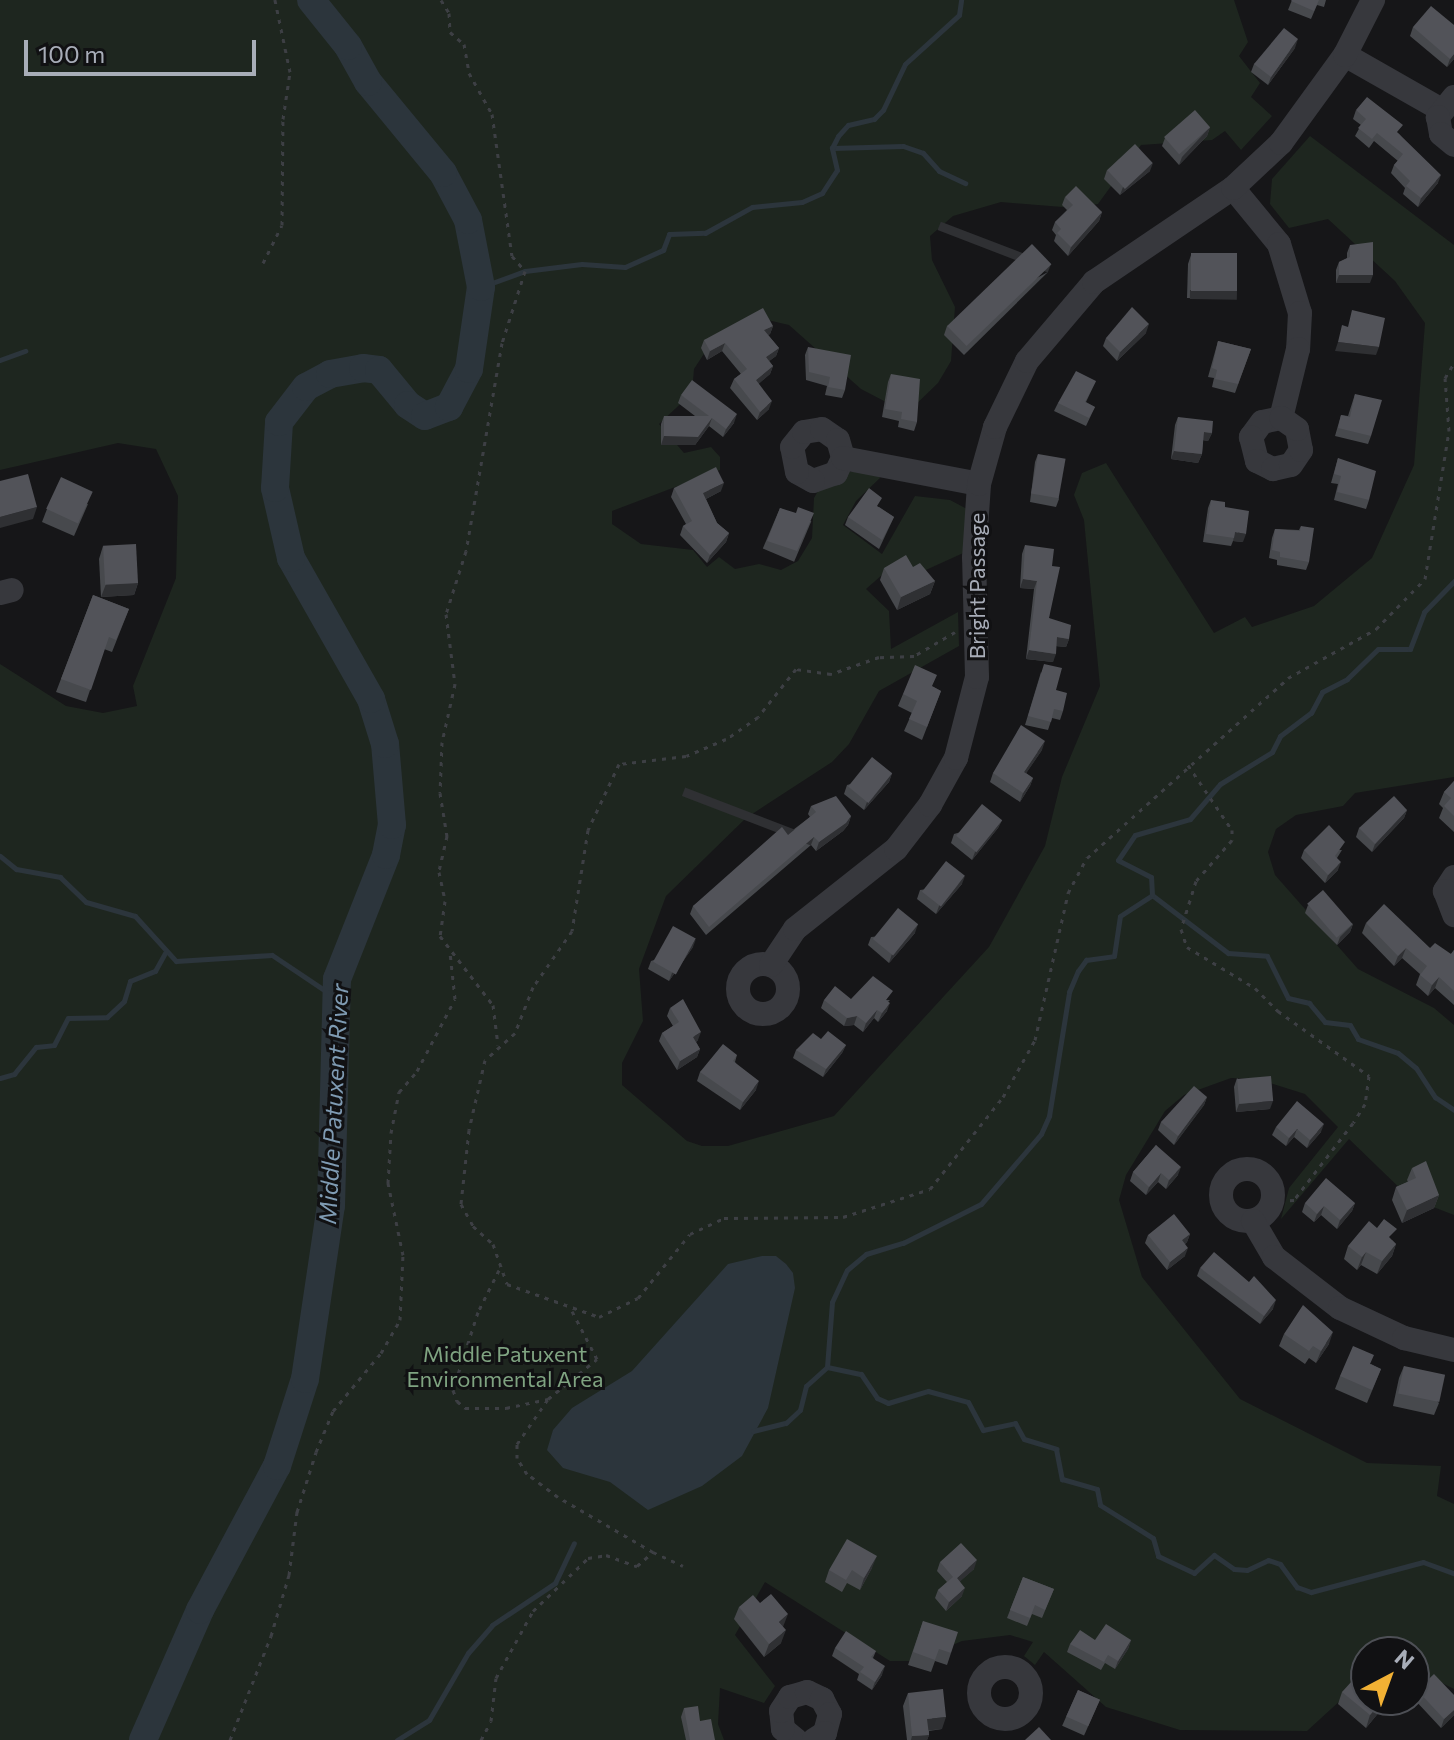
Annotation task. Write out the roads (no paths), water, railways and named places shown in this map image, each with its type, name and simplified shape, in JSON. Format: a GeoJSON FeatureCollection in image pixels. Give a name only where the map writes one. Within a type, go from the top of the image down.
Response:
{"type":"FeatureCollection","features":[{"type":"Feature","properties":{"kind":"street","name":"Bright Passage"},"geometry":{"type":"LineString","coordinates":[[771,965],[795,929],[896,849],[944,784],[973,707],[979,484],[1014,382],[1057,320],[1115,265],[1233,188],[1281,143],[1345,55],[1373,0]]}},
{"type":"Feature","properties":{"kind":"street"},"geometry":{"type":"LineString","coordinates":[[1345,55],[1447,103],[1438,126],[1454,145]]}},
{"type":"Feature","properties":{"kind":"street"},"geometry":{"type":"LineString","coordinates":[[1233,188],[1279,244],[1297,295],[1298,349],[1281,418]]}},
{"type":"Feature","properties":{"kind":"street"},"geometry":{"type":"LineString","coordinates":[[843,458],[979,484]]}},
{"type":"Feature","properties":{"kind":"street"},"geometry":{"type":"LineString","coordinates":[[1454,877],[1445,891],[1454,915]]}},
{"type":"Feature","properties":{"kind":"street"},"geometry":{"type":"LineString","coordinates":[[1244,1169],[1254,1170],[1268,1179],[1273,1201],[1253,1221],[1235,1219],[1224,1209],[1220,1195],[1225,1180],[1244,1169]]}},
{"type":"Feature","properties":{"kind":"street"},"geometry":{"type":"LineString","coordinates":[[1253,1221],[1274,1257],[1340,1308],[1404,1338],[1454,1350]]}},
{"type":"Feature","properties":{"kind":"street"},"geometry":{"type":"LineString","coordinates":[[796,1740],[781,1721],[785,1703],[798,1693],[816,1695],[827,1705],[825,1738]]}},
{"type":"Feature","properties":{"kind":"waterway","name":"Middle Patuxent River"},"geometry":{"type":"LineString","coordinates":[[143,1740],[200,1610],[277,1466],[305,1379],[331,1206],[337,979],[386,855],[392,825],[385,744],[371,699],[291,558],[275,488],[279,422],[306,387],[330,374],[363,368],[379,370],[408,405],[425,416],[449,407],[469,369],[481,287],[468,220],[443,173],[368,82],[348,46],[311,0]]}},
{"type":"Feature","properties":{"kind":"waterway"},"geometry":{"type":"LineString","coordinates":[[481,287],[525,271],[582,264],[625,267],[663,250],[669,234],[705,233],[752,207],[802,202],[822,193],[837,170],[832,148],[838,136],[848,125],[874,119],[883,110],[905,64],[959,15],[961,0]]}},
{"type":"Feature","properties":{"kind":"waterway"},"geometry":{"type":"LineString","coordinates":[[832,148],[903,146],[923,153],[939,171],[965,183]]}},
{"type":"Feature","properties":{"kind":"waterway"},"geometry":{"type":"LineString","coordinates":[[0,360],[25,351]]}},
{"type":"Feature","properties":{"kind":"waterway"},"geometry":{"type":"LineString","coordinates":[[753,1431],[786,1423],[800,1410],[806,1386],[827,1367],[832,1302],[847,1270],[866,1254],[903,1243],[981,1204],[1041,1134],[1049,1116],[1069,992],[1078,971],[1086,960],[1114,956],[1120,916],[1152,895],[1151,877],[1118,860],[1135,835],[1190,819],[1220,784],[1272,752],[1280,736],[1311,713],[1322,692],[1347,679],[1378,649],[1410,649],[1424,612],[1454,581]]}},
{"type":"Feature","properties":{"kind":"waterway"},"geometry":{"type":"LineString","coordinates":[[0,856],[16,869],[60,877],[86,902],[135,916],[176,961],[272,955],[336,998]]}},
{"type":"Feature","properties":{"kind":"waterway"},"geometry":{"type":"LineString","coordinates":[[1152,895],[1228,953],[1267,956],[1288,998],[1309,1003],[1325,1022],[1350,1025],[1358,1039],[1398,1053],[1416,1068],[1435,1097],[1454,1110]]}},
{"type":"Feature","properties":{"kind":"waterway"},"geometry":{"type":"LineString","coordinates":[[0,1078],[14,1074],[36,1047],[54,1045],[68,1018],[107,1017],[124,1001],[130,981],[155,971],[165,953]]}},
{"type":"Feature","properties":{"kind":"waterway"},"geometry":{"type":"LineString","coordinates":[[827,1367],[861,1374],[877,1398],[888,1403],[928,1391],[968,1402],[983,1430],[1015,1423],[1024,1439],[1056,1449],[1062,1479],[1097,1489],[1100,1505],[1153,1538],[1158,1556],[1194,1573],[1214,1555],[1234,1569],[1247,1570],[1268,1560],[1280,1564],[1297,1587],[1311,1592],[1423,1562],[1454,1573]]}},
{"type":"Feature","properties":{"kind":"waterway"},"geometry":{"type":"LineString","coordinates":[[397,1740],[429,1720],[468,1653],[492,1625],[555,1583],[574,1543]]}},
{"type":"Feature","properties":{"kind":"park label","name":"Middle Patuxent Environmental Area"},"geometry":{"type":"Point","coordinates":[505,1366]}}]}
